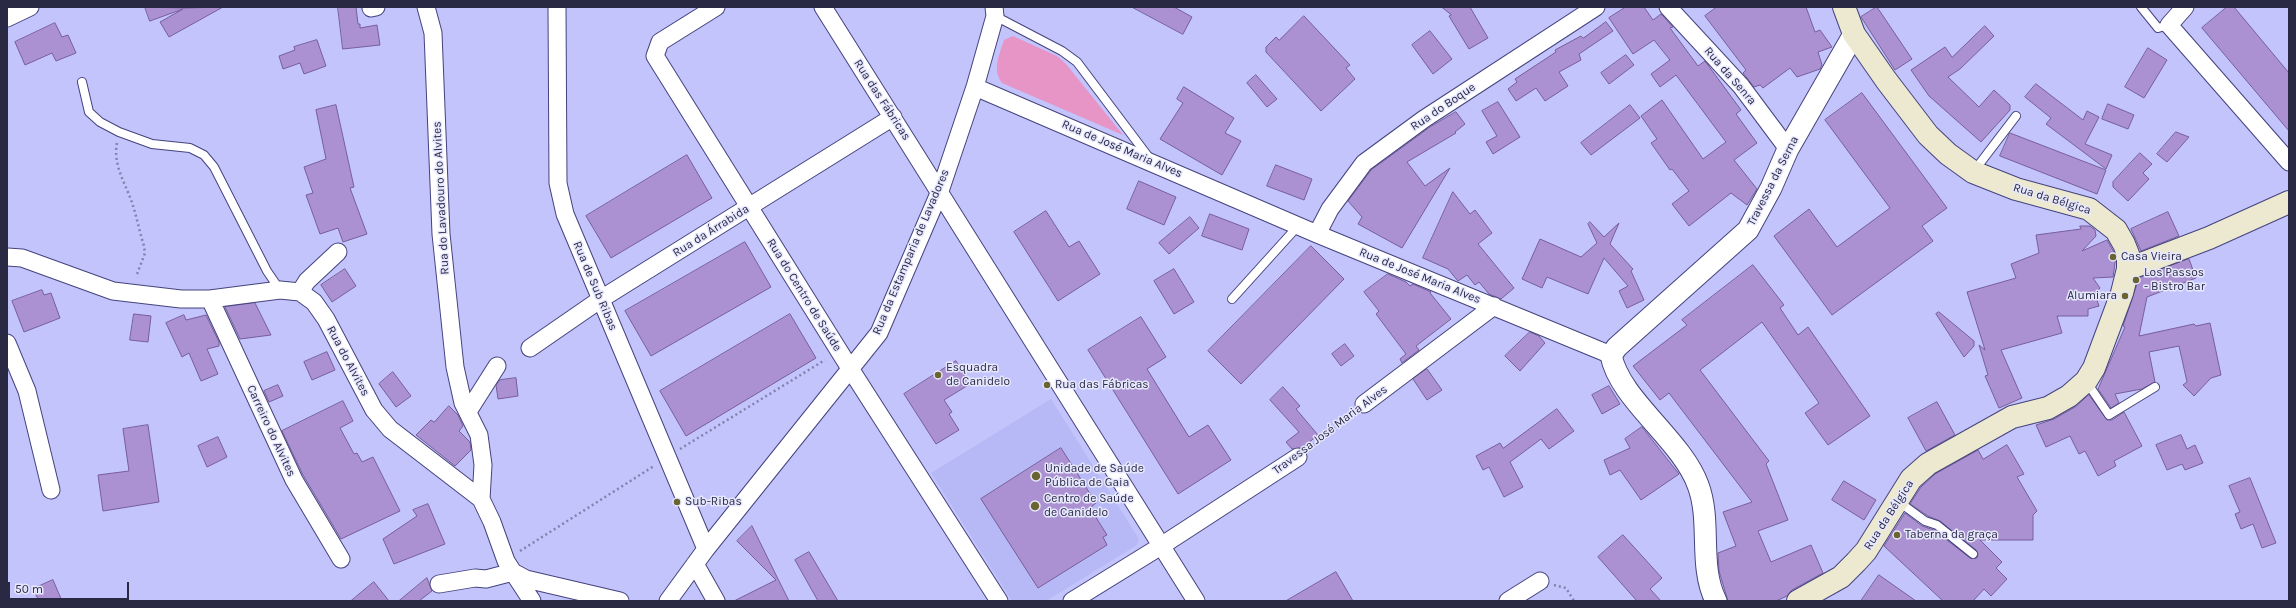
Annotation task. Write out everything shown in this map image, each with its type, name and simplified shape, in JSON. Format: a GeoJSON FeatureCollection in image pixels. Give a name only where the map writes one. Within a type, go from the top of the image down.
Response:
{"type":"FeatureCollection","features":[{"type":"Feature","properties":{"kind":"main road","name":"Rua da Bélgica"},"geometry":{"type":"LineString","coordinates":[[1798,601],[1841,577],[1856,562],[1866,551],[1911,479],[1928,464],[2012,417],[2048,408],[2069,396],[2086,381],[2097,361],[2122,293],[2128,269],[2128,254],[2116,230],[2090,209],[2016,189],[1973,172],[1948,154],[1928,135],[1854,34],[1844,7]]}},
{"type":"Feature","properties":{"kind":"main road"},"geometry":{"type":"LineString","coordinates":[[2128,269],[2202,241],[2289,202]]}},
{"type":"Feature","properties":{"kind":"street"},"geometry":{"type":"LineString","coordinates":[[7,18],[30,7]]}},
{"type":"Feature","properties":{"kind":"street","name":"Rua do Lavadouro do Alvites"},"geometry":{"type":"LineString","coordinates":[[426,7],[433,33],[442,242],[455,366],[463,403],[469,410],[479,436],[483,465],[481,499]]}},
{"type":"Feature","properties":{"kind":"street","name":"Rua de Sub Ribas"},"geometry":{"type":"LineString","coordinates":[[557,7],[558,183],[565,214],[706,549]]}},
{"type":"Feature","properties":{"kind":"street","name":"Rua do Centro de Saúde"},"geometry":{"type":"LineString","coordinates":[[716,7],[660,42],[655,56],[851,370],[999,601]]}},
{"type":"Feature","properties":{"kind":"street","name":"Rua das Fábricas"},"geometry":{"type":"LineString","coordinates":[[823,7],[940,191],[1196,601]]}},
{"type":"Feature","properties":{"kind":"street","name":"Rua do Boque"},"geometry":{"type":"LineString","coordinates":[[1317,234],[1330,209],[1364,163],[1431,115],[1596,7]]}},
{"type":"Feature","properties":{"kind":"street","name":"Rua da Senra"},"geometry":{"type":"LineString","coordinates":[[1668,7],[1741,86],[1788,149]]}},
{"type":"Feature","properties":{"kind":"street"},"geometry":{"type":"LineString","coordinates":[[2185,7],[2169,25],[2289,162]]}},
{"type":"Feature","properties":{"kind":"street","name":"Rua da Estamparia de Lavadores"},"geometry":{"type":"LineString","coordinates":[[668,601],[706,549],[851,370],[879,333],[940,191],[975,87],[994,12]]}},
{"type":"Feature","properties":{"kind":"street","name":"Travessa da Serna"},"geometry":{"type":"LineString","coordinates":[[1611,355],[1617,347],[1748,230],[1771,188],[1788,149],[1854,34]]}},
{"type":"Feature","properties":{"kind":"street","name":"Rua de José Maria Alves"},"geometry":{"type":"LineString","coordinates":[[975,87],[1153,162],[1298,226],[1611,355]]}},
{"type":"Feature","properties":{"kind":"street","name":"Rua da Árrabida"},"geometry":{"type":"LineString","coordinates":[[530,348],[601,299],[893,117]]}},
{"type":"Feature","properties":{"kind":"street"},"geometry":{"type":"LineString","coordinates":[[7,257],[22,258],[113,291],[181,299],[210,299],[280,290],[300,292],[307,281],[338,252]]}},
{"type":"Feature","properties":{"kind":"street","name":"Rua do Alvites"},"geometry":{"type":"LineString","coordinates":[[300,292],[314,302],[326,319],[374,410],[390,429],[481,499],[513,572],[532,601]]}},
{"type":"Feature","properties":{"kind":"street","name":"Carreiro do Alvites"},"geometry":{"type":"LineString","coordinates":[[210,299],[294,480],[341,559]]}},
{"type":"Feature","properties":{"kind":"street","name":"Travessa José Maria Alves"},"geometry":{"type":"LineString","coordinates":[[1364,404],[1494,306]]}},
{"type":"Feature","properties":{"kind":"street"},"geometry":{"type":"LineString","coordinates":[[7,343],[27,391],[51,490]]}},
{"type":"Feature","properties":{"kind":"street"},"geometry":{"type":"LineString","coordinates":[[1611,355],[1613,368],[1688,463],[1698,484],[1704,505],[1708,577],[1716,601]]}},
{"type":"Feature","properties":{"kind":"street"},"geometry":{"type":"LineString","coordinates":[[469,410],[497,366]]}},
{"type":"Feature","properties":{"kind":"street","name":"Travessa José Maria Alves"},"geometry":{"type":"LineString","coordinates":[[1161,546],[1298,457]]}},
{"type":"Feature","properties":{"kind":"street"},"geometry":{"type":"LineString","coordinates":[[1072,601],[1161,546]]}},
{"type":"Feature","properties":{"kind":"street"},"geometry":{"type":"LineString","coordinates":[[695,564],[716,601]]}},
{"type":"Feature","properties":{"kind":"street"},"geometry":{"type":"LineString","coordinates":[[440,584],[475,578],[486,580],[513,572],[526,579],[620,601]]}},
{"type":"Feature","properties":{"kind":"street"},"geometry":{"type":"LineString","coordinates":[[1508,601],[1540,581]]}},
{"type":"Feature","properties":{"kind":"lane"},"geometry":{"type":"LineString","coordinates":[[2141,7],[2158,28],[2169,25]]}},
{"type":"Feature","properties":{"kind":"lane"},"geometry":{"type":"LineString","coordinates":[[994,12],[1062,51],[1077,62],[1153,162]]}},
{"type":"Feature","properties":{"kind":"lane"},"geometry":{"type":"LineString","coordinates":[[82,82],[89,112],[100,122],[120,132],[152,144],[190,148],[204,155],[214,167],[267,271],[280,290]]}},
{"type":"Feature","properties":{"kind":"lane"},"geometry":{"type":"LineString","coordinates":[[1973,172],[2016,116]]}},
{"type":"Feature","properties":{"kind":"lane"},"geometry":{"type":"LineString","coordinates":[[1232,299],[1298,226]]}},
{"type":"Feature","properties":{"kind":"lane"},"geometry":{"type":"LineString","coordinates":[[2086,381],[2109,415],[2155,387]]}},
{"type":"Feature","properties":{"kind":"lane"},"geometry":{"type":"LineString","coordinates":[[1897,500],[1925,521],[1937,525],[1973,554]]}},
{"type":"Feature","properties":{"kind":"path"},"geometry":{"type":"LineString","coordinates":[[120,132],[116,150],[121,179],[130,197],[145,253],[134,282],[134,293]]}},
{"type":"Feature","properties":{"kind":"path","name":"Travessa José Maria Alves"},"geometry":{"type":"LineString","coordinates":[[1298,457],[1364,404]]}},
{"type":"Feature","properties":{"kind":"path"},"geometry":{"type":"LineString","coordinates":[[1540,581],[1566,588],[1574,601]]}},
{"type":"Feature","properties":{"kind":"shaded area"},"geometry":{"type":"Polygon","coordinates":[[[1013,36],[1057,56],[1066,64],[1123,135],[1002,83],[997,73],[997,62],[1004,40],[1013,36]]]}},
{"type":"Feature","properties":{"kind":"shaded area","name":"Centro de Saúde de Canidelo"},"geometry":{"type":"Polygon","coordinates":[[[1051,399],[1139,539],[1137,545],[1046,601],[1012,601],[931,473],[1051,399]]]}},
{"type":"Feature","properties":{"kind":"building"},"geometry":{"type":"Polygon","coordinates":[[[145,7],[223,7],[169,37],[160,22],[183,9],[150,21],[145,7]]]}},
{"type":"Feature","properties":{"kind":"building"},"geometry":{"type":"Polygon","coordinates":[[[338,7],[356,7],[358,24],[360,24],[360,28],[377,25],[380,45],[343,49],[338,7]]]}},
{"type":"Feature","properties":{"kind":"building"},"geometry":{"type":"Polygon","coordinates":[[[1132,7],[1174,7],[1192,17],[1183,34],[1132,7]]]}},
{"type":"Feature","properties":{"kind":"building"},"geometry":{"type":"Polygon","coordinates":[[[1442,7],[1470,7],[1488,38],[1469,49],[1449,16],[1451,15],[1442,7]]]}},
{"type":"Feature","properties":{"kind":"building"},"geometry":{"type":"Polygon","coordinates":[[[1626,7],[1644,7],[1653,20],[1661,14],[1673,27],[1670,28],[1698,66],[1705,61],[1741,110],[1736,114],[1757,143],[1734,160],[1757,189],[1747,205],[1731,193],[1689,226],[1672,204],[1689,191],[1672,169],[1670,170],[1651,143],[1657,139],[1641,116],[1662,100],[1703,159],[1726,142],[1676,75],[1660,87],[1651,74],[1670,60],[1654,40],[1633,54],[1609,18],[1626,7]]]}},
{"type":"Feature","properties":{"kind":"building"},"geometry":{"type":"Polygon","coordinates":[[[1717,7],[1806,7],[1815,32],[1820,30],[1832,47],[1818,52],[1822,65],[1820,69],[1797,77],[1790,68],[1763,88],[1760,85],[1754,87],[1743,73],[1746,70],[1705,16],[1717,7]]]}},
{"type":"Feature","properties":{"kind":"building"},"geometry":{"type":"Polygon","coordinates":[[[1877,7],[1912,59],[1895,70],[1861,17],[1877,7]]]}},
{"type":"Feature","properties":{"kind":"building"},"geometry":{"type":"Polygon","coordinates":[[[2227,7],[2234,7],[2289,73],[2289,131],[2202,28],[2227,7]]]}},
{"type":"Feature","properties":{"kind":"building"},"geometry":{"type":"Polygon","coordinates":[[[1304,16],[1350,65],[1346,68],[1355,79],[1321,111],[1266,52],[1266,47],[1276,37],[1279,40],[1304,16]]]}},
{"type":"Feature","properties":{"kind":"building"},"geometry":{"type":"Polygon","coordinates":[[[1606,22],[1613,31],[1579,54],[1581,60],[1559,72],[1568,86],[1545,101],[1536,88],[1516,101],[1508,89],[1517,82],[1515,79],[1556,52],[1555,50],[1581,36],[1583,38],[1606,22]]]}},
{"type":"Feature","properties":{"kind":"building"},"geometry":{"type":"Polygon","coordinates":[[[55,23],[62,37],[68,35],[76,53],[56,61],[52,53],[25,65],[15,42],[55,23]]]}},
{"type":"Feature","properties":{"kind":"building"},"geometry":{"type":"Polygon","coordinates":[[[1985,26],[1994,36],[1960,69],[1948,77],[1979,107],[1994,90],[2010,105],[2010,110],[1981,142],[1929,96],[1911,70],[1945,47],[1952,57],[1985,26]]]}},
{"type":"Feature","properties":{"kind":"building"},"geometry":{"type":"Polygon","coordinates":[[[1430,31],[1452,59],[1433,74],[1412,45],[1430,31]]]}},
{"type":"Feature","properties":{"kind":"building"},"geometry":{"type":"Polygon","coordinates":[[[317,40],[326,66],[304,74],[300,63],[283,69],[279,56],[295,50],[294,47],[317,40]]]}},
{"type":"Feature","properties":{"kind":"building"},"geometry":{"type":"Polygon","coordinates":[[[2148,48],[2167,60],[2144,98],[2125,87],[2148,48]]]}},
{"type":"Feature","properties":{"kind":"building"},"geometry":{"type":"Polygon","coordinates":[[[1626,55],[1634,65],[1609,84],[1601,73],[1626,55]]]}},
{"type":"Feature","properties":{"kind":"building"},"geometry":{"type":"Polygon","coordinates":[[[1256,75],[1277,99],[1267,107],[1247,83],[1256,75]]]}},
{"type":"Feature","properties":{"kind":"building"},"geometry":{"type":"Polygon","coordinates":[[[2036,84],[2083,120],[2087,111],[2099,117],[2085,144],[2112,155],[2106,169],[2046,124],[2051,118],[2025,97],[2036,84]]]}},
{"type":"Feature","properties":{"kind":"building"},"geometry":{"type":"Polygon","coordinates":[[[1184,87],[1234,118],[1225,133],[1241,141],[1222,175],[1160,139],[1183,103],[1177,99],[1184,87]]]}},
{"type":"Feature","properties":{"kind":"building"},"geometry":{"type":"Polygon","coordinates":[[[1862,93],[1947,208],[1922,226],[1933,241],[1832,315],[1774,236],[1809,209],[1837,247],[1890,208],[1825,120],[1862,93]]]}},
{"type":"Feature","properties":{"kind":"building"},"geometry":{"type":"Polygon","coordinates":[[[1498,102],[1520,137],[1493,154],[1486,142],[1497,136],[1482,111],[1498,102]]]}},
{"type":"Feature","properties":{"kind":"building"},"geometry":{"type":"Polygon","coordinates":[[[2108,104],[2134,115],[2128,129],[2102,119],[2108,104]]]}},
{"type":"Feature","properties":{"kind":"building"},"geometry":{"type":"Polygon","coordinates":[[[336,105],[354,187],[350,188],[367,234],[343,242],[338,228],[320,234],[306,195],[313,193],[304,167],[326,159],[316,110],[336,105]]]}},
{"type":"Feature","properties":{"kind":"building"},"geometry":{"type":"Polygon","coordinates":[[[1630,105],[1640,118],[1591,155],[1581,143],[1630,105]]]}},
{"type":"Feature","properties":{"kind":"building"},"geometry":{"type":"Polygon","coordinates":[[[1456,112],[1465,124],[1455,132],[1456,133],[1407,162],[1425,186],[1450,168],[1402,248],[1358,224],[1362,217],[1348,201],[1371,170],[1430,127],[1456,112]]]}},
{"type":"Feature","properties":{"kind":"building"},"geometry":{"type":"Polygon","coordinates":[[[2176,132],[2189,137],[2167,162],[2157,154],[2176,132]]]}},
{"type":"Feature","properties":{"kind":"building"},"geometry":{"type":"Polygon","coordinates":[[[2010,133],[2106,170],[2097,194],[2000,156],[2010,133]]]}},
{"type":"Feature","properties":{"kind":"building"},"geometry":{"type":"Polygon","coordinates":[[[2140,153],[2152,164],[2143,173],[2149,179],[2128,201],[2113,187],[2113,182],[2140,153]]]}},
{"type":"Feature","properties":{"kind":"building"},"geometry":{"type":"Polygon","coordinates":[[[687,155],[712,198],[611,258],[586,216],[687,155]]]}},
{"type":"Feature","properties":{"kind":"building"},"geometry":{"type":"Polygon","coordinates":[[[1276,165],[1312,179],[1304,200],[1267,186],[1276,165]]]}},
{"type":"Feature","properties":{"kind":"building"},"geometry":{"type":"Polygon","coordinates":[[[1139,181],[1176,197],[1164,225],[1127,209],[1139,181]]]}},
{"type":"Feature","properties":{"kind":"building"},"geometry":{"type":"Polygon","coordinates":[[[1453,192],[1470,214],[1475,210],[1492,233],[1478,244],[1514,288],[1501,299],[1489,294],[1479,282],[1475,285],[1467,275],[1458,281],[1448,269],[1423,258],[1453,192]]]}},
{"type":"Feature","properties":{"kind":"building"},"geometry":{"type":"Polygon","coordinates":[[[1046,211],[1069,247],[1079,241],[1100,274],[1058,301],[1014,232],[1046,211]]]}},
{"type":"Feature","properties":{"kind":"building"},"geometry":{"type":"Polygon","coordinates":[[[2168,212],[2179,236],[2141,251],[2131,229],[2168,212]]]}},
{"type":"Feature","properties":{"kind":"building"},"geometry":{"type":"Polygon","coordinates":[[[1210,214],[1249,229],[1242,250],[1202,236],[1210,214]]]}},
{"type":"Feature","properties":{"kind":"building"},"geometry":{"type":"Polygon","coordinates":[[[1190,217],[1199,228],[1169,254],[1159,243],[1190,217]]]}},
{"type":"Feature","properties":{"kind":"building"},"geometry":{"type":"Polygon","coordinates":[[[1590,222],[1604,237],[1619,223],[1610,244],[1633,269],[1631,271],[1644,300],[1627,308],[1619,291],[1628,286],[1604,258],[1588,294],[1547,277],[1542,288],[1522,279],[1540,239],[1581,257],[1597,243],[1588,224],[1590,222]]]}},
{"type":"Feature","properties":{"kind":"building"},"geometry":{"type":"Polygon","coordinates":[[[2080,226],[2090,226],[2095,230],[2096,236],[2082,251],[2107,240],[2116,256],[2113,277],[2093,278],[2100,288],[2095,294],[2099,306],[2088,309],[2088,316],[2057,316],[2062,333],[2001,350],[2022,398],[1999,408],[1985,376],[1988,375],[1979,345],[1985,350],[1967,292],[2016,278],[2011,264],[2039,253],[2036,235],[2081,229],[2080,226]]]}},
{"type":"Feature","properties":{"kind":"building"},"geometry":{"type":"Polygon","coordinates":[[[745,242],[771,287],[651,356],[625,311],[745,242]]]}},
{"type":"Feature","properties":{"kind":"building"},"geometry":{"type":"Polygon","coordinates":[[[1311,246],[1344,279],[1241,384],[1208,351],[1311,246]]]}},
{"type":"Feature","properties":{"kind":"building"},"geometry":{"type":"Polygon","coordinates":[[[2189,259],[2196,278],[2147,297],[2139,336],[2194,324],[2196,326],[2210,323],[2221,375],[2211,378],[2194,396],[2183,385],[2187,382],[2179,346],[2149,352],[2155,382],[2142,389],[2115,394],[2119,403],[2111,408],[2098,389],[2125,327],[2123,326],[2139,278],[2189,259]]]}},
{"type":"Feature","properties":{"kind":"building"},"geometry":{"type":"Polygon","coordinates":[[[1753,265],[1784,305],[1780,308],[1798,335],[1808,327],[1870,416],[1828,445],[1805,413],[1819,403],[1762,322],[1700,370],[1769,461],[1766,464],[1788,520],[1758,531],[1771,562],[1811,545],[1823,573],[1792,590],[1787,596],[1776,601],[1728,601],[1719,571],[1718,553],[1736,546],[1723,512],[1752,502],[1669,393],[1660,400],[1633,366],[1687,325],[1682,320],[1753,265]]]}},
{"type":"Feature","properties":{"kind":"building"},"geometry":{"type":"Polygon","coordinates":[[[345,269],[356,286],[332,302],[321,285],[345,269]]]}},
{"type":"Feature","properties":{"kind":"building"},"geometry":{"type":"Polygon","coordinates":[[[1174,269],[1194,302],[1174,314],[1154,281],[1174,269]]]}},
{"type":"Feature","properties":{"kind":"building"},"geometry":{"type":"Polygon","coordinates":[[[1388,274],[1406,282],[1410,286],[1413,284],[1431,292],[1430,293],[1451,319],[1416,346],[1419,350],[1402,363],[1400,359],[1406,354],[1376,314],[1379,311],[1364,292],[1388,274]]]}},
{"type":"Feature","properties":{"kind":"building"},"geometry":{"type":"Polygon","coordinates":[[[42,290],[44,295],[51,293],[60,318],[24,332],[12,301],[42,290]]]}},
{"type":"Feature","properties":{"kind":"building"},"geometry":{"type":"Polygon","coordinates":[[[255,303],[271,335],[240,339],[225,307],[255,303]]]}},
{"type":"Feature","properties":{"kind":"building"},"geometry":{"type":"Polygon","coordinates":[[[1939,312],[1974,341],[1974,346],[1964,357],[1936,314],[1939,312]]]}},
{"type":"Feature","properties":{"kind":"building"},"geometry":{"type":"Polygon","coordinates":[[[134,314],[151,316],[148,342],[130,340],[134,314]]]}},
{"type":"Feature","properties":{"kind":"building"},"geometry":{"type":"Polygon","coordinates":[[[790,314],[816,358],[686,436],[660,391],[790,314]]]}},
{"type":"Feature","properties":{"kind":"building"},"geometry":{"type":"Polygon","coordinates":[[[184,315],[186,320],[206,315],[219,342],[219,346],[207,349],[218,374],[201,381],[189,353],[182,357],[166,323],[184,315]]]}},
{"type":"Feature","properties":{"kind":"building"},"geometry":{"type":"Polygon","coordinates":[[[1141,317],[1166,357],[1147,369],[1189,437],[1208,425],[1231,460],[1178,494],[1088,350],[1141,317]]]}},
{"type":"Feature","properties":{"kind":"building"},"geometry":{"type":"Polygon","coordinates":[[[1530,332],[1539,336],[1545,343],[1520,371],[1505,356],[1530,332]]]}},
{"type":"Feature","properties":{"kind":"building"},"geometry":{"type":"Polygon","coordinates":[[[1345,344],[1354,356],[1341,366],[1332,354],[1345,344]]]}},
{"type":"Feature","properties":{"kind":"building"},"geometry":{"type":"Polygon","coordinates":[[[327,352],[335,370],[312,380],[304,362],[327,352]]]}},
{"type":"Feature","properties":{"kind":"building"},"geometry":{"type":"Polygon","coordinates":[[[956,361],[970,384],[944,400],[952,412],[949,414],[959,430],[936,444],[904,394],[956,361]]]}},
{"type":"Feature","properties":{"kind":"building"},"geometry":{"type":"Polygon","coordinates":[[[1427,369],[1442,390],[1427,400],[1413,379],[1427,369]]]}},
{"type":"Feature","properties":{"kind":"building"},"geometry":{"type":"Polygon","coordinates":[[[393,372],[411,396],[396,407],[379,384],[393,372]]]}},
{"type":"Feature","properties":{"kind":"building"},"geometry":{"type":"Polygon","coordinates":[[[516,378],[518,396],[498,399],[496,385],[500,380],[516,378]]]}},
{"type":"Feature","properties":{"kind":"building"},"geometry":{"type":"Polygon","coordinates":[[[278,385],[283,396],[269,402],[264,391],[278,385]]]}},
{"type":"Feature","properties":{"kind":"building"},"geometry":{"type":"Polygon","coordinates":[[[1609,386],[1620,404],[1602,414],[1592,395],[1609,386]]]}},
{"type":"Feature","properties":{"kind":"building"},"geometry":{"type":"Polygon","coordinates":[[[1283,387],[1300,406],[1296,409],[1318,435],[1302,448],[1292,449],[1286,442],[1299,432],[1270,400],[1283,387]]]}},
{"type":"Feature","properties":{"kind":"building"},"geometry":{"type":"Polygon","coordinates":[[[2089,395],[2107,420],[2112,420],[2124,412],[2142,446],[2114,461],[2116,466],[2098,476],[2085,451],[2079,454],[2070,436],[2046,447],[2036,425],[2054,419],[2075,407],[2089,395]]]}},
{"type":"Feature","properties":{"kind":"building"},"geometry":{"type":"Polygon","coordinates":[[[343,401],[353,421],[340,428],[354,454],[357,453],[362,462],[373,457],[400,511],[341,539],[303,475],[282,431],[343,401]]]}},
{"type":"Feature","properties":{"kind":"building"},"geometry":{"type":"Polygon","coordinates":[[[1937,402],[1955,435],[1926,451],[1908,418],[1937,402]]]}},
{"type":"Feature","properties":{"kind":"building"},"geometry":{"type":"Polygon","coordinates":[[[449,406],[458,415],[463,426],[459,431],[470,442],[471,450],[455,466],[416,435],[431,420],[434,422],[449,406]]]}},
{"type":"Feature","properties":{"kind":"building"},"geometry":{"type":"Polygon","coordinates":[[[1557,409],[1574,431],[1549,449],[1541,439],[1510,462],[1523,487],[1504,497],[1489,467],[1483,470],[1476,456],[1500,443],[1503,448],[1557,409]]]}},
{"type":"Feature","properties":{"kind":"building"},"geometry":{"type":"Polygon","coordinates":[[[148,425],[159,502],[103,511],[98,475],[129,471],[123,429],[148,425]]]}},
{"type":"Feature","properties":{"kind":"building"},"geometry":{"type":"Polygon","coordinates":[[[1642,427],[1679,474],[1641,500],[1620,470],[1610,475],[1604,460],[1630,448],[1625,439],[1642,427]]]}},
{"type":"Feature","properties":{"kind":"building"},"geometry":{"type":"Polygon","coordinates":[[[2181,435],[2187,449],[2195,445],[2203,463],[2185,470],[2182,464],[2167,470],[2156,445],[2181,435]]]}},
{"type":"Feature","properties":{"kind":"building"},"geometry":{"type":"Polygon","coordinates":[[[218,437],[227,457],[207,467],[198,446],[218,437]]]}},
{"type":"Feature","properties":{"kind":"building"},"geometry":{"type":"Polygon","coordinates":[[[2007,445],[2024,474],[2017,477],[2037,511],[2033,515],[2033,540],[1980,540],[2002,562],[1996,568],[2007,579],[1991,596],[1984,589],[1973,601],[1943,601],[1884,546],[1905,513],[1922,526],[1934,530],[1970,558],[1977,558],[1978,554],[1976,550],[1940,521],[1928,516],[1910,504],[1921,487],[1935,474],[1978,450],[1983,459],[2007,445]]]}},
{"type":"Feature","properties":{"kind":"building"},"geometry":{"type":"Polygon","coordinates":[[[1061,448],[1096,503],[1090,508],[1107,535],[1103,537],[1107,545],[1038,588],[981,499],[1061,448]]]}},
{"type":"Feature","properties":{"kind":"building"},"geometry":{"type":"Polygon","coordinates":[[[2250,478],[2276,543],[2262,548],[2253,524],[2241,529],[2235,514],[2240,512],[2229,486],[2250,478]]]}},
{"type":"Feature","properties":{"kind":"building"},"geometry":{"type":"Polygon","coordinates":[[[1844,481],[1876,500],[1864,520],[1832,500],[1844,481]]]}},
{"type":"Feature","properties":{"kind":"building"},"geometry":{"type":"Polygon","coordinates":[[[428,504],[445,544],[394,564],[383,539],[417,516],[413,510],[428,504]]]}},
{"type":"Feature","properties":{"kind":"building"},"geometry":{"type":"Polygon","coordinates":[[[752,526],[789,601],[734,601],[776,580],[737,541],[752,526]]]}},
{"type":"Feature","properties":{"kind":"building"},"geometry":{"type":"Polygon","coordinates":[[[1623,535],[1662,578],[1650,589],[1661,601],[1637,601],[1598,557],[1623,535]]]}},
{"type":"Feature","properties":{"kind":"building"},"geometry":{"type":"Polygon","coordinates":[[[809,552],[838,601],[818,601],[795,560],[809,552]]]}},
{"type":"Feature","properties":{"kind":"building"},"geometry":{"type":"Polygon","coordinates":[[[1336,572],[1353,601],[1286,601],[1336,572]]]}},
{"type":"Feature","properties":{"kind":"building"},"geometry":{"type":"Polygon","coordinates":[[[1879,575],[1916,601],[1861,601],[1879,575]]]}},
{"type":"Feature","properties":{"kind":"building"},"geometry":{"type":"Polygon","coordinates":[[[427,578],[432,591],[419,601],[399,601],[427,578]]]}},
{"type":"Feature","properties":{"kind":"building"},"geometry":{"type":"Polygon","coordinates":[[[53,580],[62,601],[39,601],[33,589],[53,580]]]}},
{"type":"Feature","properties":{"kind":"building"},"geometry":{"type":"Polygon","coordinates":[[[374,582],[389,601],[351,601],[374,582]]]}},
{"type":"Feature","properties":{"kind":"place","name":"Casa Vieira"},"geometry":{"type":"Point","coordinates":[2113,257]}},
{"type":"Feature","properties":{"kind":"place","name":"Los Passos - Bistro Bar"},"geometry":{"type":"Point","coordinates":[2136,280]}},
{"type":"Feature","properties":{"kind":"place","name":"Alumiara"},"geometry":{"type":"Point","coordinates":[2125,296]}},
{"type":"Feature","properties":{"kind":"place","name":"Esquadra de Canidelo"},"geometry":{"type":"Point","coordinates":[938,375]}},
{"type":"Feature","properties":{"kind":"place","name":"Rua das Fábricas"},"geometry":{"type":"Point","coordinates":[1047,385]}},
{"type":"Feature","properties":{"kind":"place","name":"Unidade de Saúde Pública de Gaia"},"geometry":{"type":"Point","coordinates":[1036,476]}},
{"type":"Feature","properties":{"kind":"place","name":"Sub-Ribas"},"geometry":{"type":"Point","coordinates":[677,502]}},
{"type":"Feature","properties":{"kind":"place","name":"Centro de Saúde de Canidelo"},"geometry":{"type":"Point","coordinates":[1035,506]}},
{"type":"Feature","properties":{"kind":"place","name":"Taberna da graça"},"geometry":{"type":"Point","coordinates":[1897,535]}}]}
